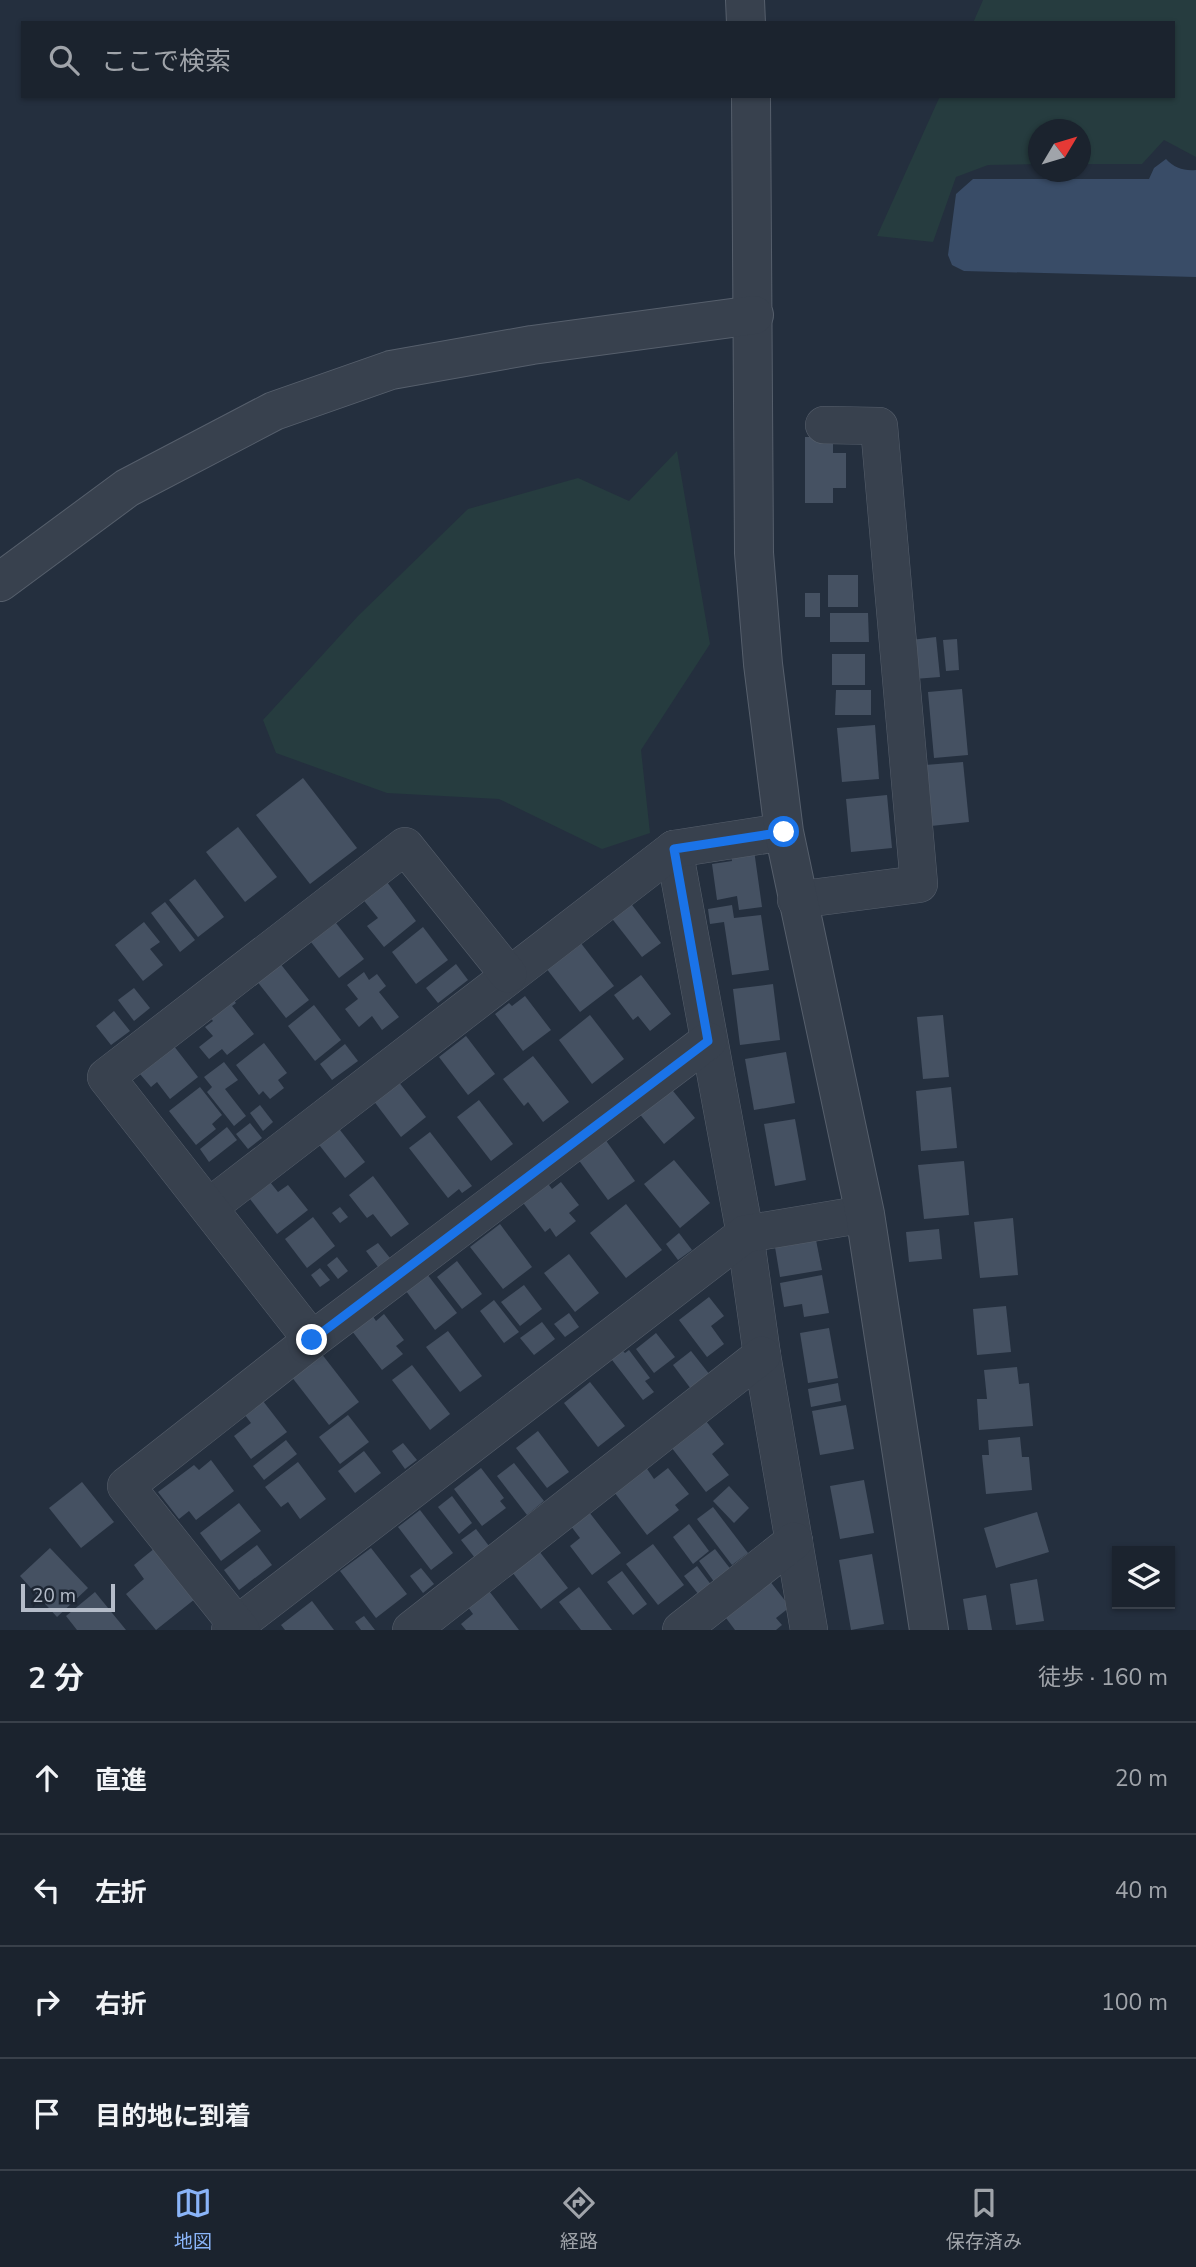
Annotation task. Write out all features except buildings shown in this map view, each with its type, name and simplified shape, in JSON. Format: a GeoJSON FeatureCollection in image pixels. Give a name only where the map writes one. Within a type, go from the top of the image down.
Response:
{"type":"FeatureCollection","features":[{"type":"Feature","properties":{"kind":"street"},"geometry":{"type":"LineString","coordinates":[[745,0],[746,21]]}},
{"type":"Feature","properties":{"kind":"street"},"geometry":{"type":"LineString","coordinates":[[751,98],[754,553],[763,664],[784,832],[796,900],[865,1214],[929,1630]]}},
{"type":"Feature","properties":{"kind":"street"},"geometry":{"type":"LineString","coordinates":[[0,582],[127,488],[274,411],[391,370],[532,345],[754,315]]}},
{"type":"Feature","properties":{"kind":"street"},"geometry":{"type":"LineString","coordinates":[[796,900],[919,884],[879,426],[824,425]]}},
{"type":"Feature","properties":{"kind":"street"},"geometry":{"type":"LineString","coordinates":[[209,1207],[674,849],[784,832]]}},
{"type":"Feature","properties":{"kind":"street"},"geometry":{"type":"LineString","coordinates":[[312,1340],[106,1077],[405,846],[508,975]]}},
{"type":"Feature","properties":{"kind":"street"},"geometry":{"type":"LineString","coordinates":[[674,849],[745,1234],[762,1355],[809,1630]]}},
{"type":"Feature","properties":{"kind":"street"},"geometry":{"type":"LineString","coordinates":[[708,1041],[312,1340],[126,1486],[236,1628],[745,1234],[865,1214]]}},
{"type":"Feature","properties":{"kind":"street"},"geometry":{"type":"LineString","coordinates":[[411,1630],[762,1355]]}},
{"type":"Feature","properties":{"kind":"street"},"geometry":{"type":"LineString","coordinates":[[681,1630],[794,1541]]}},
{"type":"Feature","properties":{"kind":"green space"},"geometry":{"type":"Polygon","coordinates":[[[983,0],[1196,0],[1196,157],[1164,140],[1142,164],[1091,164],[1091,119],[1028,119],[1028,164],[988,165],[956,177],[933,242],[877,236],[939,98],[1175,98],[1175,21],[974,21],[983,0]]]}},
{"type":"Feature","properties":{"kind":"green space"},"geometry":{"type":"Polygon","coordinates":[[[677,451],[710,644],[641,750],[650,833],[602,849],[499,799],[387,793],[276,753],[263,720],[358,616],[468,509],[578,478],[629,501],[677,451]]]}},
{"type":"Feature","properties":{"kind":"water"},"geometry":{"type":"Polygon","coordinates":[[[1166,159],[1180,168],[1196,170],[1196,277],[964,271],[952,265],[948,255],[956,194],[973,179],[1091,182],[1091,179],[1149,179],[1154,168],[1166,159]]]}},
{"type":"Feature","properties":{"kind":"route"},"geometry":{"type":"LineString","coordinates":[[312,1340],[708,1041],[674,849],[784,832]]}}]}
